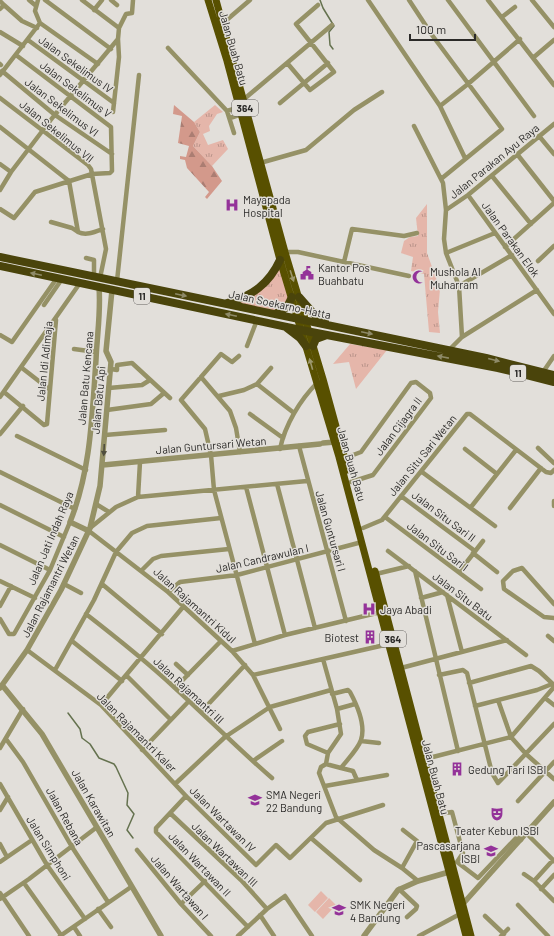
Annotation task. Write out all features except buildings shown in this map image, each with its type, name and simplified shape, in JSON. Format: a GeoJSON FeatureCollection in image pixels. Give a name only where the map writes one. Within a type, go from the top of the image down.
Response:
{"type":"FeatureCollection","features":[{"type":"Feature","properties":{"kind":"highway","name":"Jalan Soekarno-Hatta"},"geometry":{"type":"LineString","coordinates":[[0,257],[116,282],[451,349],[554,375]]}},
{"type":"Feature","properties":{"kind":"highway"},"geometry":{"type":"LineString","coordinates":[[224,303],[246,296],[257,290],[273,274],[280,260]]}},
{"type":"Feature","properties":{"kind":"highway","name":"Jalan Soekarno-Hatta"},"geometry":{"type":"LineString","coordinates":[[0,266],[283,326],[504,370],[554,382]]}},
{"type":"Feature","properties":{"kind":"highway"},"geometry":{"type":"LineString","coordinates":[[277,313],[287,307],[295,297],[329,325]]}},
{"type":"Feature","properties":{"kind":"highway"},"geometry":{"type":"LineString","coordinates":[[283,326],[296,334],[310,346],[316,339],[328,334]]}},
{"type":"Feature","properties":{"kind":"main road","name":"Jalan Buah Batu"},"geometry":{"type":"LineString","coordinates":[[208,0],[242,104],[301,318],[345,458],[425,759],[438,799],[453,864],[466,936]]}},
{"type":"Feature","properties":{"kind":"main road","name":"Jalan Buah Batu"},"geometry":{"type":"LineString","coordinates":[[216,0],[242,104],[242,114],[258,159],[280,260],[295,297]]}},
{"type":"Feature","properties":{"kind":"main road","name":"Jalan Buah Batu"},"geometry":{"type":"LineString","coordinates":[[310,346],[317,383],[335,442],[381,612],[449,872],[471,936]]}},
{"type":"Feature","properties":{"kind":"street"},"geometry":{"type":"LineString","coordinates":[[29,0],[37,2],[35,11],[40,23],[98,64]]}},
{"type":"Feature","properties":{"kind":"street"},"geometry":{"type":"LineString","coordinates":[[45,0],[111,49]]}},
{"type":"Feature","properties":{"kind":"street"},"geometry":{"type":"LineString","coordinates":[[82,0],[119,30]]}},
{"type":"Feature","properties":{"kind":"street"},"geometry":{"type":"LineString","coordinates":[[94,10],[102,0]]}},
{"type":"Feature","properties":{"kind":"street"},"geometry":{"type":"LineString","coordinates":[[111,0],[117,5]]}},
{"type":"Feature","properties":{"kind":"street"},"geometry":{"type":"LineString","coordinates":[[113,112],[119,57],[119,30],[126,14],[132,13],[133,0]]}},
{"type":"Feature","properties":{"kind":"street"},"geometry":{"type":"LineString","coordinates":[[222,24],[250,0]]}},
{"type":"Feature","properties":{"kind":"street"},"geometry":{"type":"LineString","coordinates":[[368,0],[440,106],[465,158]]}},
{"type":"Feature","properties":{"kind":"street"},"geometry":{"type":"LineString","coordinates":[[448,0],[534,116]]}},
{"type":"Feature","properties":{"kind":"street"},"geometry":{"type":"LineString","coordinates":[[488,0],[554,84]]}},
{"type":"Feature","properties":{"kind":"street"},"geometry":{"type":"LineString","coordinates":[[532,0],[554,28]]}},
{"type":"Feature","properties":{"kind":"street"},"geometry":{"type":"LineString","coordinates":[[411,1],[432,35],[502,129],[442,178]]}},
{"type":"Feature","properties":{"kind":"street"},"geometry":{"type":"LineString","coordinates":[[0,9],[2,3],[22,21],[37,28]]}},
{"type":"Feature","properties":{"kind":"street"},"geometry":{"type":"LineString","coordinates":[[288,64],[311,90],[334,72],[296,24],[318,5]]}},
{"type":"Feature","properties":{"kind":"street"},"geometry":{"type":"LineString","coordinates":[[502,17],[515,7]]}},
{"type":"Feature","properties":{"kind":"street"},"geometry":{"type":"LineString","coordinates":[[1,68],[16,55],[40,23]]}},
{"type":"Feature","properties":{"kind":"street"},"geometry":{"type":"LineString","coordinates":[[227,111],[242,104],[332,26]]}},
{"type":"Feature","properties":{"kind":"street"},"geometry":{"type":"LineString","coordinates":[[0,32],[23,46]]}},
{"type":"Feature","properties":{"kind":"street"},"geometry":{"type":"LineString","coordinates":[[0,190],[11,172],[42,132],[118,39]]}},
{"type":"Feature","properties":{"kind":"street"},"geometry":{"type":"LineString","coordinates":[[440,106],[520,39]]}},
{"type":"Feature","properties":{"kind":"street","name":"Jalan Sekelimus IV"},"geometry":{"type":"LineString","coordinates":[[28,40],[83,82],[114,103]]}},
{"type":"Feature","properties":{"kind":"street"},"geometry":{"type":"LineString","coordinates":[[534,57],[554,40]]}},
{"type":"Feature","properties":{"kind":"street"},"geometry":{"type":"LineString","coordinates":[[168,48],[227,111],[234,133]]}},
{"type":"Feature","properties":{"kind":"street","name":"Jalan Sekelimus V"},"geometry":{"type":"LineString","coordinates":[[16,55],[111,127],[111,172],[92,174]]}},
{"type":"Feature","properties":{"kind":"street"},"geometry":{"type":"LineString","coordinates":[[280,103],[328,63]]}},
{"type":"Feature","properties":{"kind":"street","name":"Jalan Sekelimus VI"},"geometry":{"type":"LineString","coordinates":[[1,68],[56,115],[112,154]]}},
{"type":"Feature","properties":{"kind":"street"},"geometry":{"type":"LineString","coordinates":[[116,282],[139,75]]}},
{"type":"Feature","properties":{"kind":"street"},"geometry":{"type":"LineString","coordinates":[[258,159],[306,150],[354,110],[382,92]]}},
{"type":"Feature","properties":{"kind":"street","name":"Jalan Sekelimus VII"},"geometry":{"type":"LineString","coordinates":[[0,98],[42,132],[88,165],[92,174],[106,249],[97,278]]}},
{"type":"Feature","properties":{"kind":"street"},"geometry":{"type":"LineString","coordinates":[[230,118],[242,114]]}},
{"type":"Feature","properties":{"kind":"street","name":"Jalan Parakan Ayu Raya"},"geometry":{"type":"LineString","coordinates":[[446,210],[492,176],[554,124]]}},
{"type":"Feature","properties":{"kind":"street"},"geometry":{"type":"LineString","coordinates":[[414,126],[442,178],[446,210],[444,239],[446,253],[458,286],[462,337]]}},
{"type":"Feature","properties":{"kind":"street"},"geometry":{"type":"LineString","coordinates":[[0,127],[69,181],[78,232]]}},
{"type":"Feature","properties":{"kind":"street"},"geometry":{"type":"LineString","coordinates":[[539,136],[554,154]]}},
{"type":"Feature","properties":{"kind":"street"},"geometry":{"type":"LineString","coordinates":[[505,247],[554,202],[517,154]]}},
{"type":"Feature","properties":{"kind":"street"},"geometry":{"type":"LineString","coordinates":[[0,164],[11,172]]}},
{"type":"Feature","properties":{"kind":"street"},"geometry":{"type":"LineString","coordinates":[[0,210],[14,218],[35,192],[92,174]]}},
{"type":"Feature","properties":{"kind":"street"},"geometry":{"type":"LineString","coordinates":[[492,176],[531,224]]}},
{"type":"Feature","properties":{"kind":"street","name":"Jalan Parakan Elok"},"geometry":{"type":"LineString","coordinates":[[468,195],[554,314]]}},
{"type":"Feature","properties":{"kind":"street"},"geometry":{"type":"LineString","coordinates":[[51,222],[87,234],[103,229]]}},
{"type":"Feature","properties":{"kind":"street"},"geometry":{"type":"LineString","coordinates":[[344,262],[351,230],[355,228],[404,236],[417,233]]}},
{"type":"Feature","properties":{"kind":"street"},"geometry":{"type":"LineString","coordinates":[[446,253],[495,234]]}},
{"type":"Feature","properties":{"kind":"street"},"geometry":{"type":"LineString","coordinates":[[538,261],[553,248]]}},
{"type":"Feature","properties":{"kind":"street"},"geometry":{"type":"LineString","coordinates":[[284,252],[298,252],[409,276]]}},
{"type":"Feature","properties":{"kind":"street"},"geometry":{"type":"LineString","coordinates":[[458,286],[512,255]]}},
{"type":"Feature","properties":{"kind":"street"},"geometry":{"type":"LineString","coordinates":[[86,258],[94,260],[97,278]]}},
{"type":"Feature","properties":{"kind":"street"},"geometry":{"type":"LineString","coordinates":[[44,306],[60,279]]}},
{"type":"Feature","properties":{"kind":"street"},"geometry":{"type":"LineString","coordinates":[[0,335],[12,342],[60,279]]}},
{"type":"Feature","properties":{"kind":"street","name":"Jalan Idi Adimaja"},"geometry":{"type":"LineString","coordinates":[[22,406],[44,425],[46,424],[56,320],[80,283]]}},
{"type":"Feature","properties":{"kind":"street","name":"Jalan Batu Kencana"},"geometry":{"type":"LineString","coordinates":[[86,470],[92,421],[100,312],[99,287]]}},
{"type":"Feature","properties":{"kind":"street","name":"Jalan Batu Api"},"geometry":{"type":"LineString","coordinates":[[103,465],[106,410],[111,369],[111,362],[106,351],[112,290]]}},
{"type":"Feature","properties":{"kind":"street"},"geometry":{"type":"LineString","coordinates":[[451,349],[462,337],[537,290]]}},
{"type":"Feature","properties":{"kind":"street"},"geometry":{"type":"LineString","coordinates":[[0,397],[56,320]]}},
{"type":"Feature","properties":{"kind":"street"},"geometry":{"type":"LineString","coordinates":[[247,346],[257,320]]}},
{"type":"Feature","properties":{"kind":"street"},"geometry":{"type":"LineString","coordinates":[[74,349],[96,352]]}},
{"type":"Feature","properties":{"kind":"street"},"geometry":{"type":"LineString","coordinates":[[239,356],[232,362],[221,354],[181,400],[205,427],[211,453],[214,490],[255,644]]}},
{"type":"Feature","properties":{"kind":"street"},"geometry":{"type":"LineString","coordinates":[[543,372],[554,356]]}},
{"type":"Feature","properties":{"kind":"street"},"geometry":{"type":"LineString","coordinates":[[111,369],[117,370],[118,365],[132,363],[170,398]]}},
{"type":"Feature","properties":{"kind":"street"},"geometry":{"type":"LineString","coordinates":[[22,368],[49,389]]}},
{"type":"Feature","properties":{"kind":"street"},"geometry":{"type":"LineString","coordinates":[[219,396],[244,390],[257,384],[271,368]]}},
{"type":"Feature","properties":{"kind":"street"},"geometry":{"type":"LineString","coordinates":[[201,377],[219,396],[232,416],[240,452]]}},
{"type":"Feature","properties":{"kind":"street"},"geometry":{"type":"LineString","coordinates":[[109,388],[142,385],[150,380]]}},
{"type":"Feature","properties":{"kind":"street","name":"Jalan Cijagra II"},"geometry":{"type":"LineString","coordinates":[[345,458],[361,452],[412,383],[416,382],[430,393],[431,398],[373,475],[351,482]]}},
{"type":"Feature","properties":{"kind":"street"},"geometry":{"type":"LineString","coordinates":[[280,448],[294,413],[317,383]]}},
{"type":"Feature","properties":{"kind":"street"},"geometry":{"type":"LineString","coordinates":[[257,384],[294,413]]}},
{"type":"Feature","properties":{"kind":"street"},"geometry":{"type":"LineString","coordinates":[[0,434],[22,406],[4,392]]}},
{"type":"Feature","properties":{"kind":"street"},"geometry":{"type":"LineString","coordinates":[[106,410],[152,404],[164,393]]}},
{"type":"Feature","properties":{"kind":"street"},"geometry":{"type":"LineString","coordinates":[[250,414],[283,438]]}},
{"type":"Feature","properties":{"kind":"street","name":"Jalan Situ Sari Wetan"},"geometry":{"type":"LineString","coordinates":[[363,528],[382,520],[385,517],[467,414],[470,414],[548,473],[554,470]]}},
{"type":"Feature","properties":{"kind":"street"},"geometry":{"type":"LineString","coordinates":[[105,435],[165,430]]}},
{"type":"Feature","properties":{"kind":"street"},"geometry":{"type":"LineString","coordinates":[[17,436],[86,470]]}},
{"type":"Feature","properties":{"kind":"street","name":"Jalan Guntursari Wetan"},"geometry":{"type":"LineString","coordinates":[[103,465],[211,453],[240,452],[335,442]]}},
{"type":"Feature","properties":{"kind":"street","name":"Jalan Guntursari I"},"geometry":{"type":"LineString","coordinates":[[299,446],[346,621]]}},
{"type":"Feature","properties":{"kind":"street"},"geometry":{"type":"LineString","coordinates":[[538,448],[554,463]]}},
{"type":"Feature","properties":{"kind":"street"},"geometry":{"type":"LineString","coordinates":[[465,449],[497,474]]}},
{"type":"Feature","properties":{"kind":"street"},"geometry":{"type":"LineString","coordinates":[[471,508],[516,450]]}},
{"type":"Feature","properties":{"kind":"street"},"geometry":{"type":"LineString","coordinates":[[138,497],[140,462]]}},
{"type":"Feature","properties":{"kind":"street","name":"Jalan Rajamantri Wetan"},"geometry":{"type":"LineString","coordinates":[[1,685],[28,650],[64,584],[90,529],[103,465]]}},
{"type":"Feature","properties":{"kind":"street"},"geometry":{"type":"LineString","coordinates":[[510,508],[541,468]]}},
{"type":"Feature","properties":{"kind":"street","name":"Jalan Jati Indah Raya"},"geometry":{"type":"LineString","coordinates":[[0,620],[8,634],[13,634],[35,598],[50,570],[75,510],[86,470]]}},
{"type":"Feature","properties":{"kind":"street"},"geometry":{"type":"LineString","coordinates":[[0,472],[75,510]]}},
{"type":"Feature","properties":{"kind":"street"},"geometry":{"type":"LineString","coordinates":[[422,472],[495,526]]}},
{"type":"Feature","properties":{"kind":"street"},"geometry":{"type":"LineString","coordinates":[[90,529],[109,512],[122,503],[138,497],[308,481]]}},
{"type":"Feature","properties":{"kind":"street"},"geometry":{"type":"LineString","coordinates":[[277,484],[315,628]]}},
{"type":"Feature","properties":{"kind":"street"},"geometry":{"type":"LineString","coordinates":[[246,487],[285,635]]}},
{"type":"Feature","properties":{"kind":"street","name":"Jalan Situ Sari II"},"geometry":{"type":"LineString","coordinates":[[401,496],[474,552],[497,572]]}},
{"type":"Feature","properties":{"kind":"street"},"geometry":{"type":"LineString","coordinates":[[554,501],[554,506]]}},
{"type":"Feature","properties":{"kind":"street"},"geometry":{"type":"LineString","coordinates":[[96,504],[109,512]]}},
{"type":"Feature","properties":{"kind":"street"},"geometry":{"type":"LineString","coordinates":[[0,505],[64,537]]}},
{"type":"Feature","properties":{"kind":"street","name":"Jalan Situ Sari I"},"geometry":{"type":"LineString","coordinates":[[385,517],[481,589]]}},
{"type":"Feature","properties":{"kind":"street"},"geometry":{"type":"LineString","coordinates":[[55,670],[102,584],[117,551],[132,533],[147,526],[221,518]]}},
{"type":"Feature","properties":{"kind":"street","name":"Jalan Rajamantri Kidul"},"geometry":{"type":"LineString","coordinates":[[70,522],[90,529],[168,592],[220,642],[232,651],[253,675],[280,728]]}},
{"type":"Feature","properties":{"kind":"street"},"geometry":{"type":"LineString","coordinates":[[459,572],[482,541]]}},
{"type":"Feature","properties":{"kind":"street","name":"Jalan Candrawulan I"},"geometry":{"type":"LineString","coordinates":[[168,592],[180,582],[237,575],[362,542]]}},
{"type":"Feature","properties":{"kind":"street"},"geometry":{"type":"LineString","coordinates":[[0,545],[50,570]]}},
{"type":"Feature","properties":{"kind":"street"},"geometry":{"type":"LineString","coordinates":[[141,571],[153,559],[161,556],[229,549]]}},
{"type":"Feature","properties":{"kind":"street","name":"Jalan Situ Batu"},"geometry":{"type":"LineString","coordinates":[[388,551],[526,655]]}},
{"type":"Feature","properties":{"kind":"street"},"geometry":{"type":"LineString","coordinates":[[376,574],[409,566]]}},
{"type":"Feature","properties":{"kind":"street"},"geometry":{"type":"LineString","coordinates":[[554,604],[522,568],[513,571],[503,581],[504,589],[544,617],[554,618]]}},
{"type":"Feature","properties":{"kind":"street"},"geometry":{"type":"LineString","coordinates":[[416,572],[458,751]]}},
{"type":"Feature","properties":{"kind":"street"},"geometry":{"type":"LineString","coordinates":[[0,581],[35,598]]}},
{"type":"Feature","properties":{"kind":"street"},"geometry":{"type":"LineString","coordinates":[[64,584],[81,593]]}},
{"type":"Feature","properties":{"kind":"street"},"geometry":{"type":"LineString","coordinates":[[102,584],[162,634]]}},
{"type":"Feature","properties":{"kind":"street"},"geometry":{"type":"LineString","coordinates":[[0,606],[11,586]]}},
{"type":"Feature","properties":{"kind":"street"},"geometry":{"type":"LineString","coordinates":[[421,598],[445,594],[462,652]]}},
{"type":"Feature","properties":{"kind":"street"},"geometry":{"type":"LineString","coordinates":[[101,705],[162,634],[183,607]]}},
{"type":"Feature","properties":{"kind":"street"},"geometry":{"type":"LineString","coordinates":[[232,651],[285,635],[381,612]]}},
{"type":"Feature","properties":{"kind":"street","name":"Jalan Rajamantri III"},"geometry":{"type":"LineString","coordinates":[[86,614],[141,658],[272,778]]}},
{"type":"Feature","properties":{"kind":"street"},"geometry":{"type":"LineString","coordinates":[[548,636],[554,641]]}},
{"type":"Feature","properties":{"kind":"street"},"geometry":{"type":"LineString","coordinates":[[401,668],[507,640]]}},
{"type":"Feature","properties":{"kind":"street"},"geometry":{"type":"LineString","coordinates":[[72,641],[122,681]]}},
{"type":"Feature","properties":{"kind":"street"},"geometry":{"type":"LineString","coordinates":[[175,688],[220,642]]}},
{"type":"Feature","properties":{"kind":"street"},"geometry":{"type":"LineString","coordinates":[[253,675],[389,644]]}},
{"type":"Feature","properties":{"kind":"street","name":"Jalan Rajamantri Kaler"},"geometry":{"type":"LineString","coordinates":[[28,650],[101,705],[175,784]]}},
{"type":"Feature","properties":{"kind":"street"},"geometry":{"type":"LineString","coordinates":[[323,659],[340,724],[340,738],[328,753],[326,764]]}},
{"type":"Feature","properties":{"kind":"street"},"geometry":{"type":"LineString","coordinates":[[176,664],[188,675]]}},
{"type":"Feature","properties":{"kind":"street"},"geometry":{"type":"LineString","coordinates":[[201,712],[245,665]]}},
{"type":"Feature","properties":{"kind":"street"},"geometry":{"type":"LineString","coordinates":[[469,683],[531,666],[539,671],[553,685]]}},
{"type":"Feature","properties":{"kind":"street"},"geometry":{"type":"LineString","coordinates":[[439,675],[463,670],[467,672],[492,773],[498,783],[554,724]]}},
{"type":"Feature","properties":{"kind":"street"},"geometry":{"type":"LineString","coordinates":[[126,676],[170,719]]}},
{"type":"Feature","properties":{"kind":"street","name":"Jalan Karawitan"},"geometry":{"type":"LineString","coordinates":[[1,685],[23,709],[42,734],[161,936]]}},
{"type":"Feature","properties":{"kind":"street"},"geometry":{"type":"LineString","coordinates":[[425,759],[511,737],[545,698],[553,685]]}},
{"type":"Feature","properties":{"kind":"street"},"geometry":{"type":"LineString","coordinates":[[475,706],[553,685]]}},
{"type":"Feature","properties":{"kind":"street"},"geometry":{"type":"LineString","coordinates":[[175,784],[225,736],[270,707],[332,692],[349,691],[355,704],[362,728],[361,741],[341,768]]}},
{"type":"Feature","properties":{"kind":"street"},"geometry":{"type":"LineString","coordinates":[[545,698],[554,706]]}},
{"type":"Feature","properties":{"kind":"street"},"geometry":{"type":"LineString","coordinates":[[498,700],[511,737],[526,754],[554,779]]}},
{"type":"Feature","properties":{"kind":"street"},"geometry":{"type":"LineString","coordinates":[[142,750],[170,719],[189,701]]}},
{"type":"Feature","properties":{"kind":"street"},"geometry":{"type":"LineString","coordinates":[[337,709],[355,704]]}},
{"type":"Feature","properties":{"kind":"street"},"geometry":{"type":"LineString","coordinates":[[0,748],[23,709]]}},
{"type":"Feature","properties":{"kind":"street"},"geometry":{"type":"LineString","coordinates":[[328,753],[307,744],[305,736],[308,732],[340,724]]}},
{"type":"Feature","properties":{"kind":"street","name":"Jalan Rebana"},"geometry":{"type":"LineString","coordinates":[[6,738],[42,792],[72,847],[108,902]]}},
{"type":"Feature","properties":{"kind":"street"},"geometry":{"type":"LineString","coordinates":[[253,761],[282,741]]}},
{"type":"Feature","properties":{"kind":"street"},"geometry":{"type":"LineString","coordinates":[[361,741],[379,743]]}},
{"type":"Feature","properties":{"kind":"street"},"geometry":{"type":"LineString","coordinates":[[518,801],[554,762]]}},
{"type":"Feature","properties":{"kind":"street"},"geometry":{"type":"LineString","coordinates":[[357,780],[353,772],[326,764],[321,767],[319,773],[325,786],[334,815],[374,850],[402,868],[418,881]]}},
{"type":"Feature","properties":{"kind":"street"},"geometry":{"type":"LineString","coordinates":[[325,786],[387,775]]}},
{"type":"Feature","properties":{"kind":"street","name":"Jalan Simphoni"},"geometry":{"type":"LineString","coordinates":[[0,784],[47,865],[85,919]]}},
{"type":"Feature","properties":{"kind":"street","name":"Jalan Wartawan IV"},"geometry":{"type":"LineString","coordinates":[[175,784],[256,865],[276,845],[290,858],[327,822],[338,819]]}},
{"type":"Feature","properties":{"kind":"street","name":"Jalan Wartawan II"},"geometry":{"type":"LineString","coordinates":[[186,796],[156,828],[156,832],[248,927]]}},
{"type":"Feature","properties":{"kind":"street"},"geometry":{"type":"LineString","coordinates":[[0,810],[8,797]]}},
{"type":"Feature","properties":{"kind":"street"},"geometry":{"type":"LineString","coordinates":[[438,799],[445,813],[452,812],[463,853],[457,862],[478,878],[517,837],[521,840]]}},
{"type":"Feature","properties":{"kind":"street"},"geometry":{"type":"LineString","coordinates":[[419,936],[461,908],[554,802]]}},
{"type":"Feature","properties":{"kind":"street"},"geometry":{"type":"LineString","coordinates":[[338,819],[383,805]]}},
{"type":"Feature","properties":{"kind":"street","name":"Jalan Wartawan III"},"geometry":{"type":"LineString","coordinates":[[170,813],[241,880],[266,909]]}},
{"type":"Feature","properties":{"kind":"street"},"geometry":{"type":"LineString","coordinates":[[29,936],[1,896],[24,883],[97,827]]}},
{"type":"Feature","properties":{"kind":"street"},"geometry":{"type":"LineString","coordinates":[[402,868],[417,841],[403,830]]}},
{"type":"Feature","properties":{"kind":"street"},"geometry":{"type":"LineString","coordinates":[[527,834],[553,861],[534,881]]}},
{"type":"Feature","properties":{"kind":"street"},"geometry":{"type":"LineString","coordinates":[[311,838],[360,880]]}},
{"type":"Feature","properties":{"kind":"street"},"geometry":{"type":"LineString","coordinates":[[0,862],[32,840]]}},
{"type":"Feature","properties":{"kind":"street"},"geometry":{"type":"LineString","coordinates":[[0,844],[8,857]]}},
{"type":"Feature","properties":{"kind":"street","name":"Jalan Wartawan I"},"geometry":{"type":"LineString","coordinates":[[137,850],[181,904],[211,936]]}},
{"type":"Feature","properties":{"kind":"street"},"geometry":{"type":"LineString","coordinates":[[364,936],[399,889],[418,881],[449,872],[453,864]]}},
{"type":"Feature","properties":{"kind":"street"},"geometry":{"type":"LineString","coordinates":[[524,874],[534,881],[554,901]]}},
{"type":"Feature","properties":{"kind":"street"},"geometry":{"type":"LineString","coordinates":[[541,889],[554,876]]}},
{"type":"Feature","properties":{"kind":"street"},"geometry":{"type":"LineString","coordinates":[[181,904],[205,882]]}},
{"type":"Feature","properties":{"kind":"street"},"geometry":{"type":"LineString","coordinates":[[24,883],[61,936],[131,887]]}},
{"type":"Feature","properties":{"kind":"street"},"geometry":{"type":"LineString","coordinates":[[399,889],[417,906],[416,909],[407,917]]}},
{"type":"Feature","properties":{"kind":"street"},"geometry":{"type":"LineString","coordinates":[[238,936],[266,909],[285,896],[312,936]]}},
{"type":"Feature","properties":{"kind":"street"},"geometry":{"type":"LineString","coordinates":[[518,906],[548,936]]}},
{"type":"Feature","properties":{"kind":"street"},"geometry":{"type":"LineString","coordinates":[[98,909],[111,927]]}},
{"type":"Feature","properties":{"kind":"street"},"geometry":{"type":"LineString","coordinates":[[260,916],[274,936]]}},
{"type":"Feature","properties":{"kind":"street"},"geometry":{"type":"LineString","coordinates":[[485,916],[503,935],[508,929]]}},
{"type":"Feature","properties":{"kind":"street"},"geometry":{"type":"LineString","coordinates":[[74,927],[80,936]]}},
{"type":"Feature","properties":{"kind":"green space"},"geometry":{"type":"Polygon","coordinates":[[[174,105],[194,122],[200,132],[193,146],[212,166],[222,181],[207,199],[205,197],[209,192],[187,168],[185,160],[180,159],[180,156],[186,157],[189,146],[178,143],[182,116],[173,114],[174,105]]]}},
{"type":"Feature","properties":{"kind":"green space"},"geometry":{"type":"Polygon","coordinates":[[[215,105],[223,112],[217,114],[209,126],[210,131],[203,134],[208,145],[223,140],[228,149],[212,166],[193,146],[200,132],[194,122],[215,105]]]}},
{"type":"Feature","properties":{"kind":"green space"},"geometry":{"type":"Polygon","coordinates":[[[427,204],[427,253],[440,289],[438,312],[440,333],[429,332],[424,274],[411,271],[413,257],[401,253],[404,241],[410,237],[418,236],[416,218],[427,204]]]}},
{"type":"Feature","properties":{"kind":"green space"},"geometry":{"type":"Polygon","coordinates":[[[281,261],[291,298],[287,304],[274,312],[227,303],[246,297],[281,261]]]}},
{"type":"Feature","properties":{"kind":"green space"},"geometry":{"type":"Polygon","coordinates":[[[350,344],[387,350],[356,389],[349,362],[333,364],[350,344]]]}},
{"type":"Feature","properties":{"kind":"green space"},"geometry":{"type":"Polygon","coordinates":[[[321,891],[328,898],[315,912],[308,905],[321,891]]]}},
{"type":"Feature","properties":{"kind":"green space"},"geometry":{"type":"Polygon","coordinates":[[[329,898],[336,905],[323,919],[316,912],[329,898]]]}},
{"type":"Feature","properties":{"kind":"waterway"},"geometry":{"type":"LineString","coordinates":[[320,0],[334,26],[329,32],[330,45],[333,49]]}},
{"type":"Feature","properties":{"kind":"waterway"},"geometry":{"type":"LineString","coordinates":[[68,713],[80,729],[82,738],[90,744],[99,758],[114,764],[116,767],[128,793],[127,805],[134,814],[127,830],[133,838]]}},
{"type":"Feature","properties":{"kind":"place","name":"Mayapada Hospital"},"geometry":{"type":"Point","coordinates":[232,205]}},
{"type":"Feature","properties":{"kind":"place","name":"Kantor Pos Buahbatu"},"geometry":{"type":"Point","coordinates":[307,273]}},
{"type":"Feature","properties":{"kind":"place","name":"Mushola Al Muharram"},"geometry":{"type":"Point","coordinates":[419,277]}},
{"type":"Feature","properties":{"kind":"place","name":"Jaya Abadi"},"geometry":{"type":"Point","coordinates":[369,609]}},
{"type":"Feature","properties":{"kind":"place","name":"Biotest"},"geometry":{"type":"Point","coordinates":[370,637]}},
{"type":"Feature","properties":{"kind":"place","name":"Gedung Tari ISBI"},"geometry":{"type":"Point","coordinates":[457,769]}},
{"type":"Feature","properties":{"kind":"place","name":"SMA Negeri 22 Bandung"},"geometry":{"type":"Point","coordinates":[255,800]}},
{"type":"Feature","properties":{"kind":"place","name":"Teater Kebun ISBI"},"geometry":{"type":"Point","coordinates":[497,814]}},
{"type":"Feature","properties":{"kind":"place","name":"Pascasarjana ISBI"},"geometry":{"type":"Point","coordinates":[491,851]}},
{"type":"Feature","properties":{"kind":"place","name":"SMK Negeri 4 Bandung"},"geometry":{"type":"Point","coordinates":[339,910]}}]}
